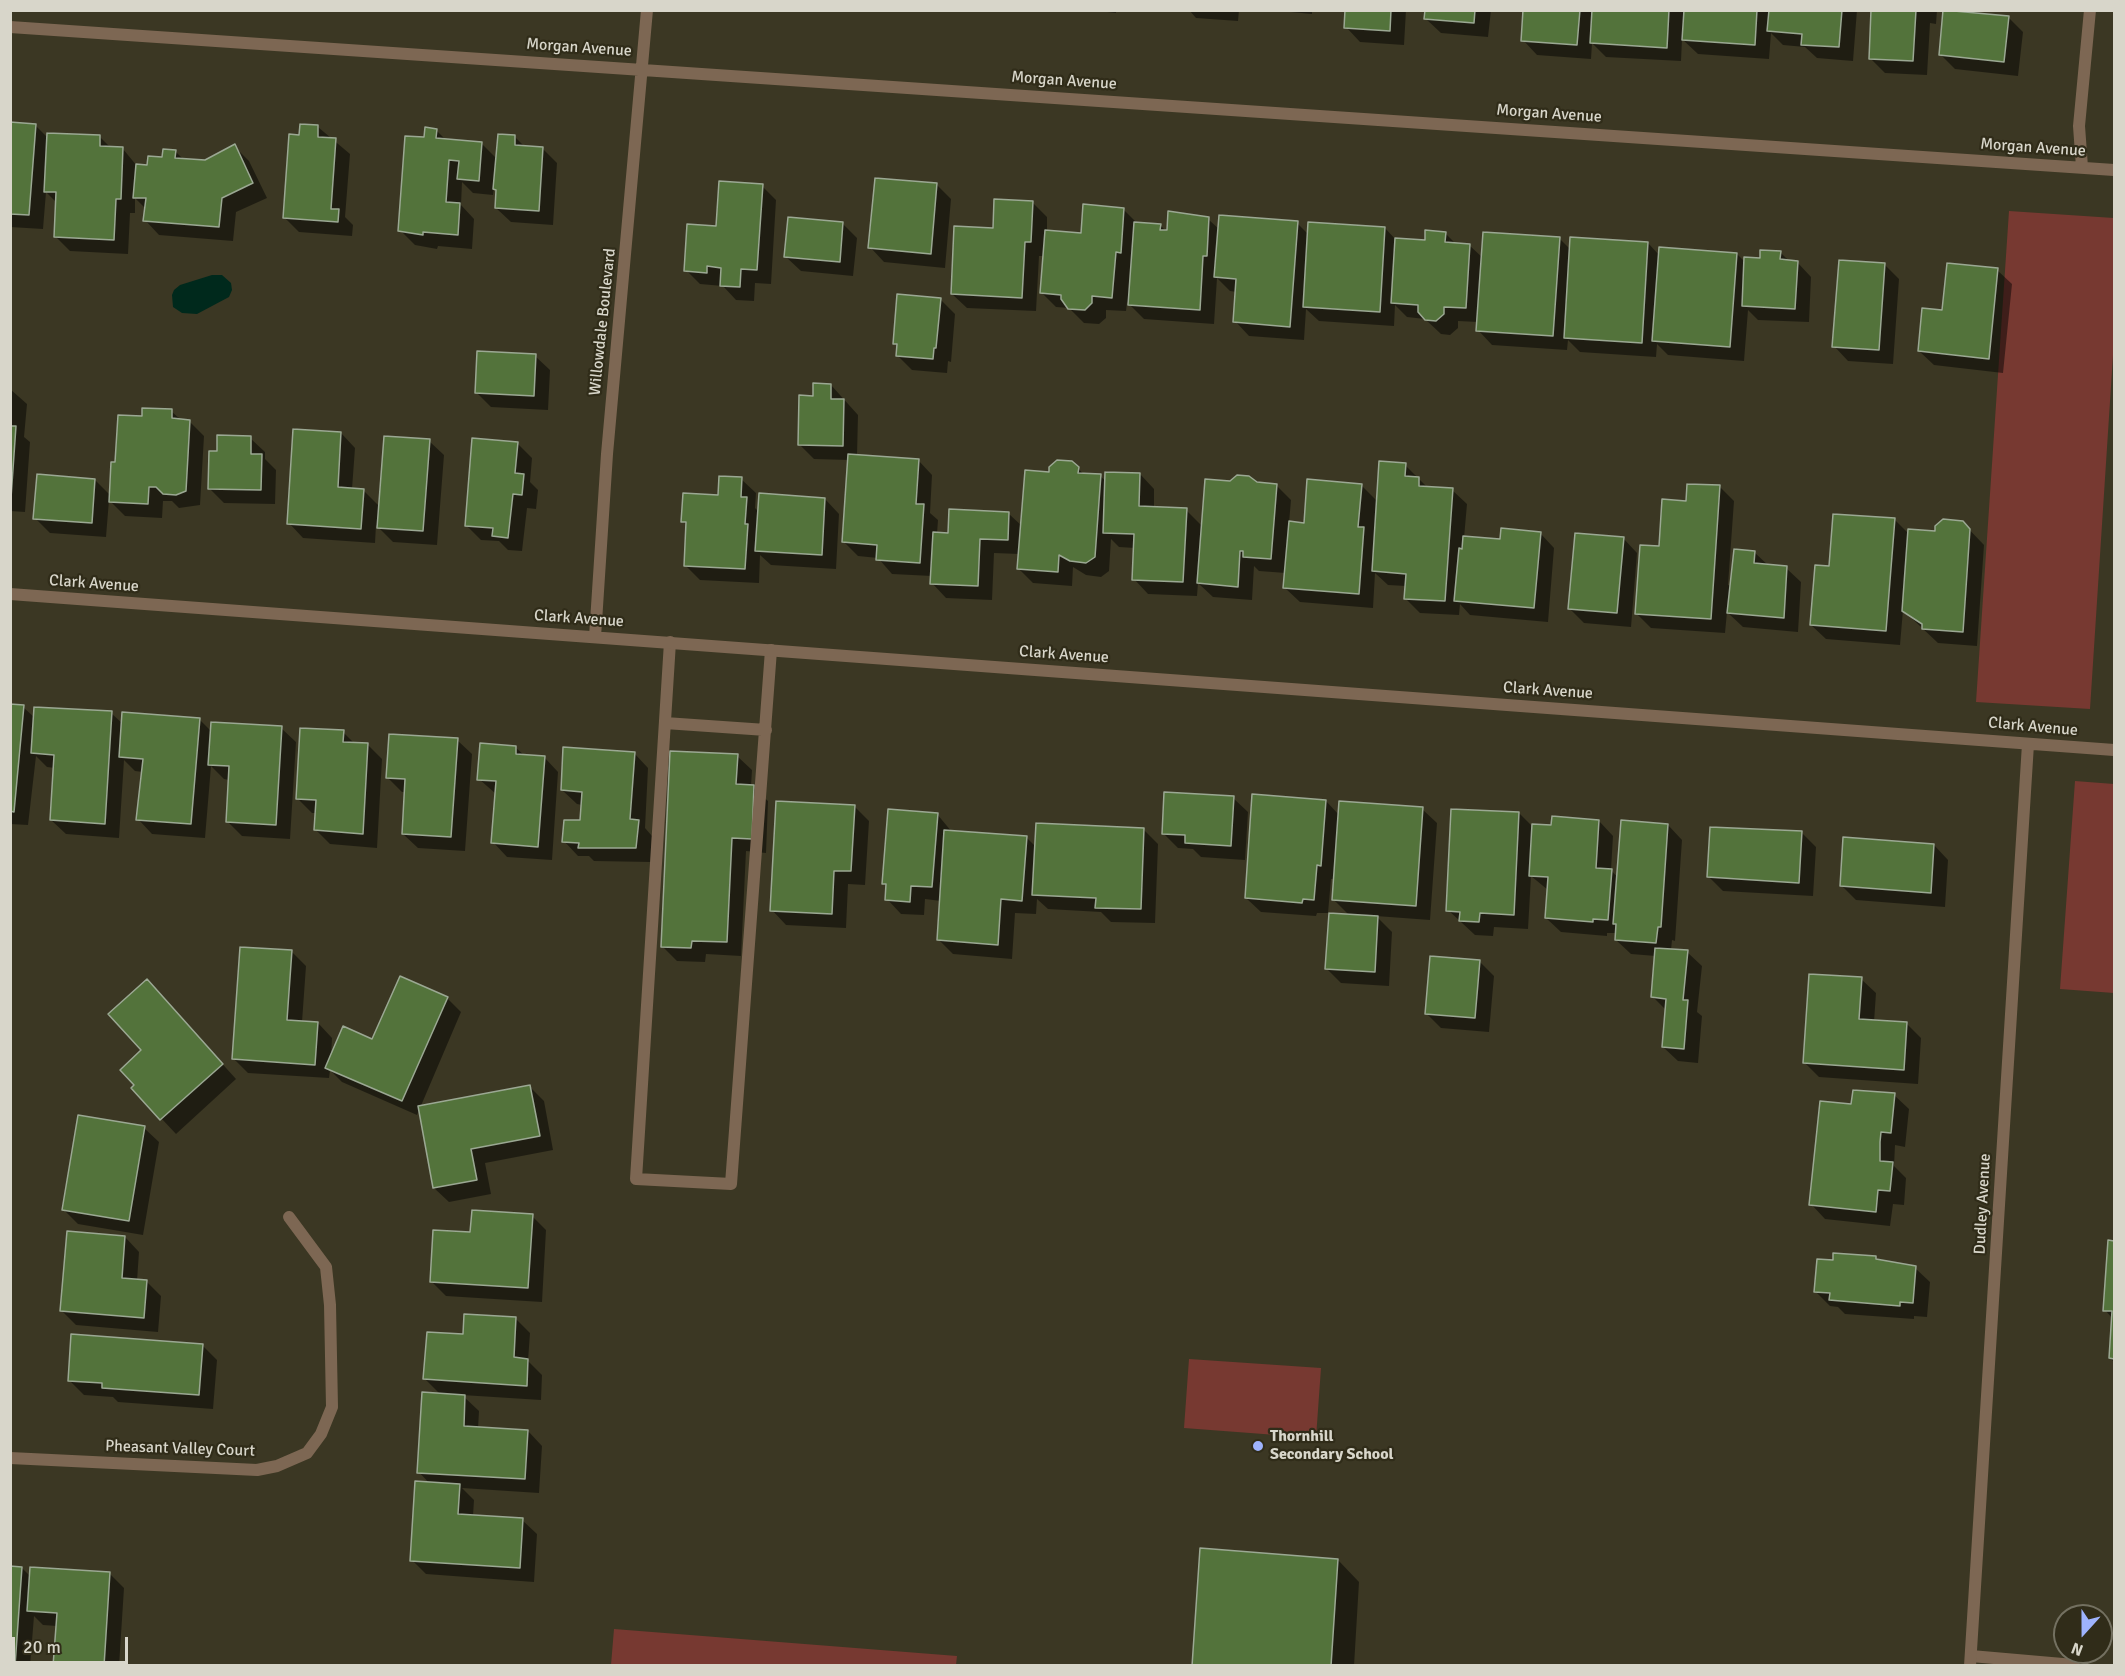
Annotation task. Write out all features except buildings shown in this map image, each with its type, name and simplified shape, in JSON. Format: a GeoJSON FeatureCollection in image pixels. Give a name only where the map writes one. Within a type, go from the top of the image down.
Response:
{"type":"FeatureCollection","features":[{"type":"Feature","properties":{"kind":"street","name":"Willowdale Boulevard"},"geometry":{"type":"LineString","coordinates":[[595,637],[606,454],[644,69],[647,10]]}},
{"type":"Feature","properties":{"kind":"street"},"geometry":{"type":"LineString","coordinates":[[2082,167],[2079,126],[2090,10]]}},
{"type":"Feature","properties":{"kind":"street","name":"Morgan Avenue"},"geometry":{"type":"LineString","coordinates":[[10,27],[2115,170]]}},
{"type":"Feature","properties":{"kind":"street","name":"Clark Avenue"},"geometry":{"type":"LineString","coordinates":[[10,594],[2115,750]]}},
{"type":"Feature","properties":{"kind":"street"},"geometry":{"type":"LineString","coordinates":[[670,642],[636,1179],[731,1184],[771,650]]}},
{"type":"Feature","properties":{"kind":"street"},"geometry":{"type":"LineString","coordinates":[[664,723],[766,730]]}},
{"type":"Feature","properties":{"kind":"street","name":"Dudley Avenue"},"geometry":{"type":"LineString","coordinates":[[1971,1661],[2028,744]]}},
{"type":"Feature","properties":{"kind":"street","name":"Pheasant Valley Court"},"geometry":{"type":"LineString","coordinates":[[10,1458],[256,1470],[277,1466],[307,1453],[321,1434],[332,1407],[330,1305],[326,1267],[289,1217]]}},
{"type":"Feature","properties":{"kind":"street"},"geometry":{"type":"LineString","coordinates":[[1971,1661],[2075,1665]]}},
{"type":"Feature","properties":{"kind":"shaded area"},"geometry":{"type":"Polygon","coordinates":[[[2009,211],[2114,218],[2114,340],[2090,709],[1976,702],[2009,211]]]}},
{"type":"Feature","properties":{"kind":"shaded area"},"geometry":{"type":"Polygon","coordinates":[[[212,275],[222,275],[231,283],[232,290],[229,297],[197,314],[182,313],[173,307],[172,295],[180,285],[212,275]]]}},
{"type":"Feature","properties":{"kind":"shaded area"},"geometry":{"type":"Polygon","coordinates":[[[2075,781],[2114,784],[2114,993],[2060,989],[2075,781]]]}},
{"type":"Feature","properties":{"kind":"shaded area"},"geometry":{"type":"Polygon","coordinates":[[[1189,1359],[1321,1368],[1316,1438],[1184,1428],[1189,1359]]]}},
{"type":"Feature","properties":{"kind":"shaded area"},"geometry":{"type":"Polygon","coordinates":[[[614,1629],[957,1656],[956,1665],[611,1665],[614,1629]]]}},
{"type":"Feature","properties":{"kind":"place","name":"Thornhill Secondary School"},"geometry":{"type":"Point","coordinates":[1258,1446]}}]}
